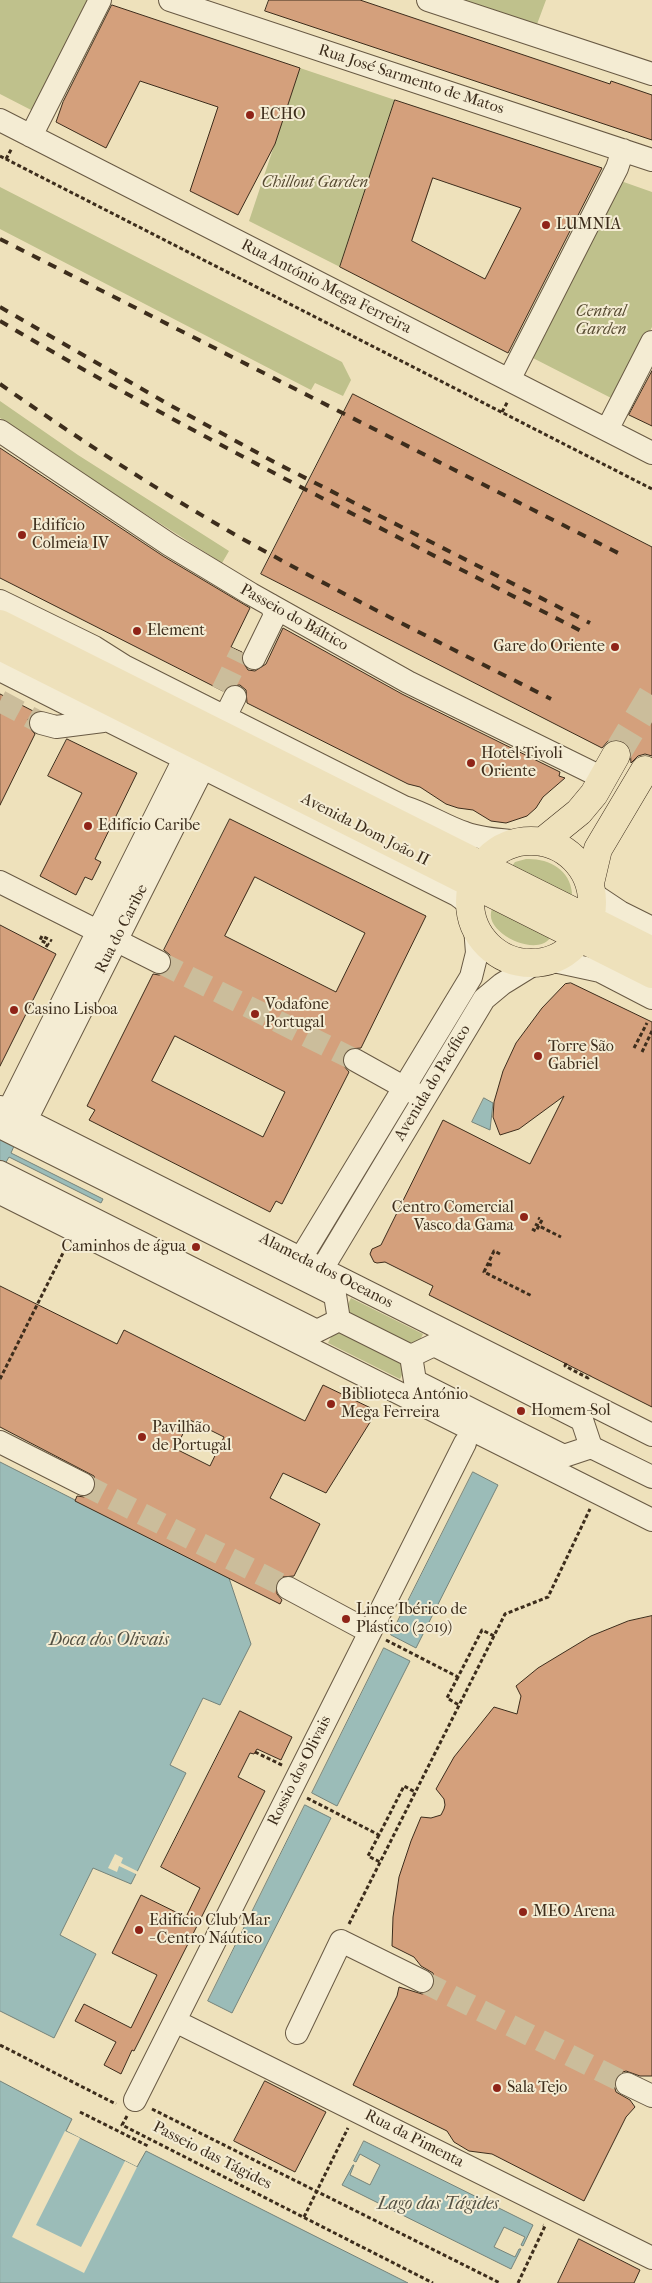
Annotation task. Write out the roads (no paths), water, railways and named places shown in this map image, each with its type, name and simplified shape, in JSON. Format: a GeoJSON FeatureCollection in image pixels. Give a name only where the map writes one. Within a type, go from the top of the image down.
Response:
{"type":"FeatureCollection","features":[{"type":"Feature","properties":{"kind":"main road","name":"Avenida Dom João II"},"geometry":{"type":"LineString","coordinates":[[0,624],[85,678],[475,895],[588,909],[652,975]]}},
{"type":"Feature","properties":{"kind":"main road","name":"Avenida Dom João II"},"geometry":{"type":"LineString","coordinates":[[0,646],[85,678],[418,834],[475,895]]}},
{"type":"Feature","properties":{"kind":"main road"},"geometry":{"type":"LineString","coordinates":[[610,766],[594,794],[579,812],[533,842],[506,847],[493,855],[475,895],[489,947],[500,955],[510,960],[543,962],[568,950],[588,909],[598,849],[644,770]]}},
{"type":"Feature","properties":{"kind":"main road"},"geometry":{"type":"LineString","coordinates":[[533,842],[561,849],[574,859],[588,909]]}},
{"type":"Feature","properties":{"kind":"street"},"geometry":{"type":"LineString","coordinates":[[31,136],[100,0]]}},
{"type":"Feature","properties":{"kind":"street","name":"Rua José Sarmento de Matos"},"geometry":{"type":"LineString","coordinates":[[170,0],[652,160]]}},
{"type":"Feature","properties":{"kind":"street"},"geometry":{"type":"LineString","coordinates":[[428,0],[652,74]]}},
{"type":"Feature","properties":{"kind":"street","name":"Rua António Mega Ferreira"},"geometry":{"type":"LineString","coordinates":[[0,120],[652,453]]}},
{"type":"Feature","properties":{"kind":"street"},"geometry":{"type":"LineString","coordinates":[[509,380],[617,168],[623,150]]}},
{"type":"Feature","properties":{"kind":"street"},"geometry":{"type":"LineString","coordinates":[[607,430],[652,342]]}},
{"type":"Feature","properties":{"kind":"street","name":"Passeio do Báltico"},"geometry":{"type":"LineString","coordinates":[[0,430],[170,545],[271,606],[408,682],[610,766]]}},
{"type":"Feature","properties":{"kind":"street"},"geometry":{"type":"LineString","coordinates":[[0,601],[94,647],[124,666],[404,807],[426,813],[465,833],[485,838],[533,842]]}},
{"type":"Feature","properties":{"kind":"street"},"geometry":{"type":"LineString","coordinates":[[248,655],[262,609],[271,606]]}},
{"type":"Feature","properties":{"kind":"street"},"geometry":{"type":"LineString","coordinates":[[85,678],[124,666]]}},
{"type":"Feature","properties":{"kind":"street","name":"Avenida Dom João II"},"geometry":{"type":"LineString","coordinates":[[0,670],[76,708],[109,721],[193,763],[475,895]]}},
{"type":"Feature","properties":{"kind":"street","name":"Avenida Dom João II"},"geometry":{"type":"LineString","coordinates":[[85,678],[109,721]]}},
{"type":"Feature","properties":{"kind":"street"},"geometry":{"type":"LineString","coordinates":[[218,714],[229,694]]}},
{"type":"Feature","properties":{"kind":"street"},"geometry":{"type":"LineString","coordinates":[[41,723],[56,727],[109,721]]}},
{"type":"Feature","properties":{"kind":"street","name":"Rua do Caribe"},"geometry":{"type":"LineString","coordinates":[[8,1116],[32,1086],[193,763]]}},
{"type":"Feature","properties":{"kind":"street","name":"Avenida Dom João II"},"geometry":{"type":"LineString","coordinates":[[404,807],[418,834]]}},
{"type":"Feature","properties":{"kind":"street"},"geometry":{"type":"LineString","coordinates":[[0,882],[159,962]]}},
{"type":"Feature","properties":{"kind":"street","name":"Avenida do Pacífico"},"geometry":{"type":"LineString","coordinates":[[300,1258],[471,977],[477,953],[475,895]]}},
{"type":"Feature","properties":{"kind":"street","name":"Avenida Dom João II"},"geometry":{"type":"LineString","coordinates":[[588,909],[620,912],[652,928]]}},
{"type":"Feature","properties":{"kind":"street","name":"Avenida Dom João II"},"geometry":{"type":"LineString","coordinates":[[543,962],[600,972],[652,975]]}},
{"type":"Feature","properties":{"kind":"street","name":"Avenida do Pacífico"},"geometry":{"type":"LineString","coordinates":[[322,1269],[484,999],[502,984],[543,962]]}},
{"type":"Feature","properties":{"kind":"street"},"geometry":{"type":"LineString","coordinates":[[355,1060],[423,1099]]}},
{"type":"Feature","properties":{"kind":"street","name":"Alameda dos Oceanos"},"geometry":{"type":"LineString","coordinates":[[8,1116],[97,1156],[652,1435]]}},
{"type":"Feature","properties":{"kind":"street","name":"Alameda dos Oceanos"},"geometry":{"type":"LineString","coordinates":[[8,1116],[335,1295],[339,1320]]}},
{"type":"Feature","properties":{"kind":"street"},"geometry":{"type":"LineString","coordinates":[[0,1172],[317,1332],[339,1320],[411,1356]]}},
{"type":"Feature","properties":{"kind":"street"},"geometry":{"type":"LineString","coordinates":[[0,1193],[652,1520]]}},
{"type":"Feature","properties":{"kind":"street"},"geometry":{"type":"LineString","coordinates":[[0,1204],[54,1232],[94,1240]]}},
{"type":"Feature","properties":{"kind":"street"},"geometry":{"type":"LineString","coordinates":[[330,1210],[350,1222]]}},
{"type":"Feature","properties":{"kind":"street"},"geometry":{"type":"LineString","coordinates":[[411,1356],[434,1345],[582,1420],[591,1447]]}},
{"type":"Feature","properties":{"kind":"street"},"geometry":{"type":"LineString","coordinates":[[411,1356],[415,1381],[450,1399],[564,1456],[591,1447],[652,1477]]}},
{"type":"Feature","properties":{"kind":"street"},"geometry":{"type":"LineString","coordinates":[[0,1442],[83,1484]]}},
{"type":"Feature","properties":{"kind":"street","name":"Rossio dos Olivais"},"geometry":{"type":"LineString","coordinates":[[129,2106],[175,2021],[465,1443]]}},
{"type":"Feature","properties":{"kind":"street"},"geometry":{"type":"LineString","coordinates":[[288,1588],[370,1632]]}},
{"type":"Feature","properties":{"kind":"street"},"geometry":{"type":"LineString","coordinates":[[296,2033],[341,1941],[422,1981]]}},
{"type":"Feature","properties":{"kind":"street","name":"Rua da Pimenta"},"geometry":{"type":"LineString","coordinates":[[175,2021],[652,2258]]}},
{"type":"Feature","properties":{"kind":"street"},"geometry":{"type":"LineString","coordinates":[[627,2084],[652,2096]]}},
{"type":"Feature","properties":{"kind":"water"},"geometry":{"type":"Polygon","coordinates":[[[484,1098],[493,1103],[490,1130],[472,1122],[484,1098]]]}},
{"type":"Feature","properties":{"kind":"water"},"geometry":{"type":"Polygon","coordinates":[[[0,1139],[14,1146],[11,1153],[103,1199],[101,1203],[9,1157],[5,1164],[0,1161],[0,1139]]]}},
{"type":"Feature","properties":{"kind":"water","name":"Doca dos Olivais"},"geometry":{"type":"Polygon","coordinates":[[[0,1462],[229,1578],[251,1644],[220,1705],[203,1698],[170,1765],[186,1773],[131,1884],[93,1868],[60,1935],[96,1954],[54,2038],[0,2011],[0,1462]]]}},
{"type":"Feature","properties":{"kind":"water"},"geometry":{"type":"Polygon","coordinates":[[[473,1472],[498,1485],[416,1648],[391,1635],[473,1472]]]}},
{"type":"Feature","properties":{"kind":"water"},"geometry":{"type":"Polygon","coordinates":[[[384,1648],[410,1661],[337,1806],[312,1793],[384,1648]]]}},
{"type":"Feature","properties":{"kind":"water"},"geometry":{"type":"Polygon","coordinates":[[[305,1805],[331,1818],[232,2013],[208,2001],[305,1805]]]}},
{"type":"Feature","properties":{"kind":"water"},"geometry":{"type":"Polygon","coordinates":[[[0,2081],[72,2119],[66,2131],[137,2167],[146,2151],[408,2283],[0,2283],[0,2081]]]}},
{"type":"Feature","properties":{"kind":"water","name":"Lago das Tágides"},"geometry":{"type":"Polygon","coordinates":[[[364,2141],[533,2225],[523,2246],[521,2245],[525,2237],[504,2227],[494,2247],[515,2257],[519,2249],[521,2249],[511,2269],[342,2185],[354,2165],[350,2175],[370,2185],[380,2165],[360,2154],[356,2162],[354,2161],[364,2141]]]}},
{"type":"Feature","properties":{"kind":"tunnel"},"geometry":{"type":"LineString","coordinates":[[222,691],[241,652]]}},
{"type":"Feature","properties":{"kind":"tunnel"},"geometry":{"type":"LineString","coordinates":[[616,755],[652,695]]}},
{"type":"Feature","properties":{"kind":"tunnel"},"geometry":{"type":"LineString","coordinates":[[0,701],[41,723]]}},
{"type":"Feature","properties":{"kind":"tunnel"},"geometry":{"type":"LineString","coordinates":[[159,962],[355,1060]]}},
{"type":"Feature","properties":{"kind":"tunnel"},"geometry":{"type":"LineString","coordinates":[[83,1484],[288,1588]]}},
{"type":"Feature","properties":{"kind":"tunnel"},"geometry":{"type":"LineString","coordinates":[[422,1981],[627,2084]]}},
{"type":"Feature","properties":{"kind":"railway"},"geometry":{"type":"LineString","coordinates":[[0,239],[624,556]]}},
{"type":"Feature","properties":{"kind":"railway"},"geometry":{"type":"LineString","coordinates":[[0,307],[168,404],[278,464],[590,623]]}},
{"type":"Feature","properties":{"kind":"railway"},"geometry":{"type":"LineString","coordinates":[[0,321],[217,443],[585,633]]}},
{"type":"Feature","properties":{"kind":"railway"},"geometry":{"type":"LineString","coordinates":[[0,384],[118,463],[239,537],[355,599],[551,699]]}},
{"type":"Feature","properties":{"kind":"place","name":"ECHO"},"geometry":{"type":"Point","coordinates":[250,115]}},
{"type":"Feature","properties":{"kind":"place","name":"LUMNIA"},"geometry":{"type":"Point","coordinates":[546,225]}},
{"type":"Feature","properties":{"kind":"place","name":"Edifício Colmeia IV"},"geometry":{"type":"Point","coordinates":[22,535]}},
{"type":"Feature","properties":{"kind":"place","name":"Element"},"geometry":{"type":"Point","coordinates":[137,631]}},
{"type":"Feature","properties":{"kind":"place","name":"Gare do Oriente"},"geometry":{"type":"Point","coordinates":[615,647]}},
{"type":"Feature","properties":{"kind":"place","name":"Hotel Tivoli Oriente"},"geometry":{"type":"Point","coordinates":[471,763]}},
{"type":"Feature","properties":{"kind":"place","name":"Edifício Caribe"},"geometry":{"type":"Point","coordinates":[88,826]}},
{"type":"Feature","properties":{"kind":"place","name":"Casino Lisboa"},"geometry":{"type":"Point","coordinates":[14,1010]}},
{"type":"Feature","properties":{"kind":"place","name":"Vodafone Portugal"},"geometry":{"type":"Point","coordinates":[255,1014]}},
{"type":"Feature","properties":{"kind":"place","name":"Torre São Gabriel"},"geometry":{"type":"Point","coordinates":[538,1056]}},
{"type":"Feature","properties":{"kind":"place","name":"Centro Comercial Vasco da Gama"},"geometry":{"type":"Point","coordinates":[524,1217]}},
{"type":"Feature","properties":{"kind":"place","name":"Caminhos de água"},"geometry":{"type":"Point","coordinates":[196,1247]}},
{"type":"Feature","properties":{"kind":"place","name":"Biblioteca António Mega Ferreira"},"geometry":{"type":"Point","coordinates":[331,1404]}},
{"type":"Feature","properties":{"kind":"place","name":"Homem-Sol"},"geometry":{"type":"Point","coordinates":[521,1411]}},
{"type":"Feature","properties":{"kind":"place","name":"Pavilhão de Portugal"},"geometry":{"type":"Point","coordinates":[142,1437]}},
{"type":"Feature","properties":{"kind":"place","name":"Lince Ibérico de Plástico (2019)"},"geometry":{"type":"Point","coordinates":[346,1619]}},
{"type":"Feature","properties":{"kind":"place","name":"MEO Arena"},"geometry":{"type":"Point","coordinates":[523,1912]}},
{"type":"Feature","properties":{"kind":"place","name":"Edifício Club Mar - Centro Náutico"},"geometry":{"type":"Point","coordinates":[139,1930]}},
{"type":"Feature","properties":{"kind":"place","name":"Sala Tejo"},"geometry":{"type":"Point","coordinates":[497,2088]}},
{"type":"Feature","properties":{"kind":"park label","name":"Chillout Garden"},"geometry":{"type":"Point","coordinates":[315,183]}},
{"type":"Feature","properties":{"kind":"park label","name":"Central Garden"},"geometry":{"type":"Point","coordinates":[601,321]}}]}
